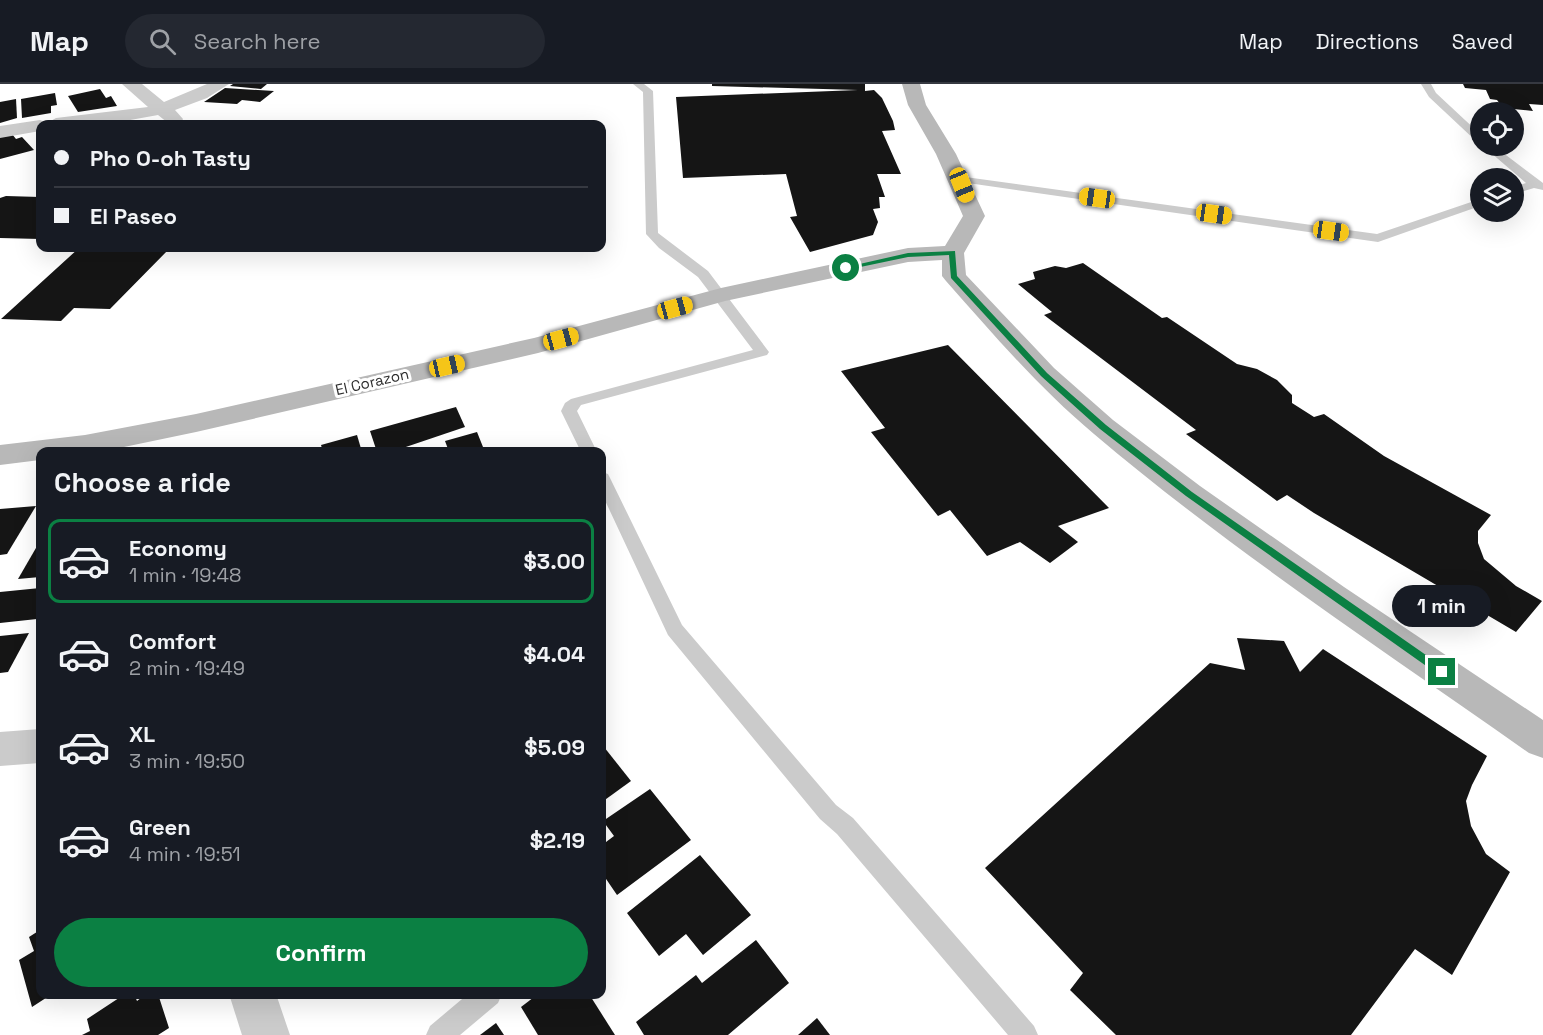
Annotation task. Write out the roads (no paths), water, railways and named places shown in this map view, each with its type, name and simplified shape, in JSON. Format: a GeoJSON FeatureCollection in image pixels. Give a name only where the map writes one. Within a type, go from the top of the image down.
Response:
{"type":"FeatureCollection","features":[{"type":"Feature","properties":{"kind":"street"},"geometry":{"type":"LineString","coordinates":[[131,84],[175,120]]}},
{"type":"Feature","properties":{"kind":"street"},"geometry":{"type":"LineString","coordinates":[[110,120],[184,102],[220,84]]}},
{"type":"Feature","properties":{"kind":"street"},"geometry":{"type":"LineString","coordinates":[[911,84],[913,101],[935,134],[974,216],[953,253],[954,276],[1044,374],[1103,427],[1189,494],[1332,596],[1543,741]]}},
{"type":"Feature","properties":{"kind":"street"},"geometry":{"type":"LineString","coordinates":[[0,132],[36,127]]}},
{"type":"Feature","properties":{"kind":"street","name":"El Corazon"},"geometry":{"type":"LineString","coordinates":[[69,447],[196,423],[538,345],[721,295],[908,255],[953,253]]}},
{"type":"Feature","properties":{"kind":"street","name":"El Corazon"},"geometry":{"type":"LineString","coordinates":[[0,455],[36,451]]}},
{"type":"Feature","properties":{"kind":"street"},"geometry":{"type":"LineString","coordinates":[[0,749],[36,746]]}},
{"type":"Feature","properties":{"kind":"street"},"geometry":{"type":"LineString","coordinates":[[254,999],[266,1035]]}},
{"type":"Feature","properties":{"kind":"lane"},"geometry":{"type":"LineString","coordinates":[[587,447],[569,411],[570,406],[576,402],[762,352],[702,272],[683,256],[662,247],[652,234],[648,91],[638,84]]}},
{"type":"Feature","properties":{"kind":"lane"},"geometry":{"type":"LineString","coordinates":[[1426,84],[1432,95],[1470,130]]}},
{"type":"Feature","properties":{"kind":"lane"},"geometry":{"type":"LineString","coordinates":[[1501,156],[1538,185]]}},
{"type":"Feature","properties":{"kind":"lane"},"geometry":{"type":"LineString","coordinates":[[958,179],[1378,238],[1470,206]]}},
{"type":"Feature","properties":{"kind":"lane"},"geometry":{"type":"LineString","coordinates":[[606,486],[675,630],[828,812],[845,826],[1025,1035]]}},
{"type":"Feature","properties":{"kind":"lane"},"geometry":{"type":"LineString","coordinates":[[439,1035],[483,999]]}}]}
